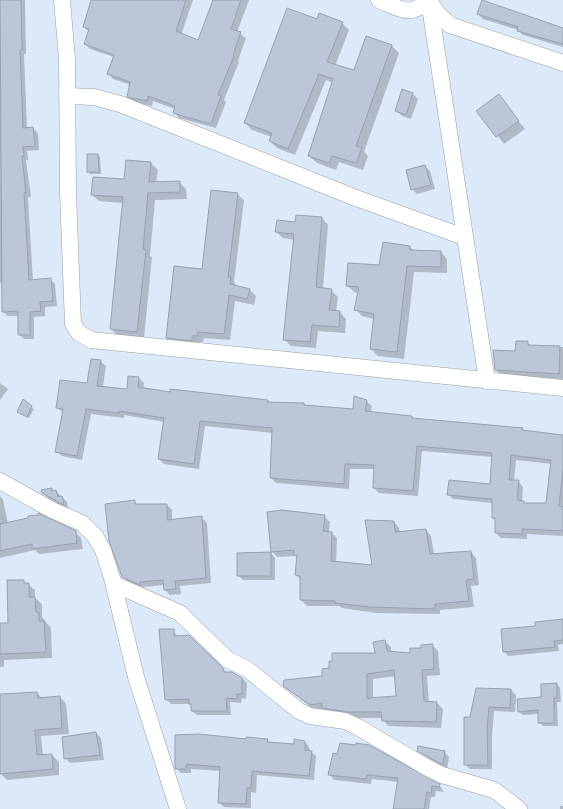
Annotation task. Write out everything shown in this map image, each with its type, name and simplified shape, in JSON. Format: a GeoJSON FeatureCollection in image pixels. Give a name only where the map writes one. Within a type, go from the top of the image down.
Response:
{"type":"FeatureCollection","features":[{"type":"Feature","properties":{"kind":"street"},"geometry":{"type":"LineString","coordinates":[[62,0],[67,59],[68,193],[73,324],[78,333],[91,340],[563,388]]}},
{"type":"Feature","properties":{"kind":"street"},"geometry":{"type":"LineString","coordinates":[[379,0],[406,11],[412,11],[420,9],[429,0]]}},
{"type":"Feature","properties":{"kind":"street"},"geometry":{"type":"LineString","coordinates":[[429,0],[486,381]]}},
{"type":"Feature","properties":{"kind":"street"},"geometry":{"type":"LineString","coordinates":[[429,0],[438,14],[450,25],[563,63]]}},
{"type":"Feature","properties":{"kind":"street"},"geometry":{"type":"LineString","coordinates":[[67,96],[94,97],[120,104],[356,198],[464,237]]}},
{"type":"Feature","properties":{"kind":"street"},"geometry":{"type":"LineString","coordinates":[[0,481],[52,510],[82,523],[95,536],[103,550],[114,584],[136,676],[178,809]]}},
{"type":"Feature","properties":{"kind":"street"},"geometry":{"type":"LineString","coordinates":[[114,584],[180,613],[228,659],[247,669],[299,711],[310,716],[345,721],[426,768],[442,775],[494,790],[519,809]]}},
{"type":"Feature","properties":{"kind":"building"},"geometry":{"type":"Polygon","coordinates":[[[0,0],[21,0],[22,50],[20,50],[23,128],[33,127],[35,146],[23,147],[24,156],[22,156],[26,193],[24,193],[29,280],[51,278],[53,301],[40,302],[41,311],[30,312],[30,335],[18,335],[18,311],[2,312],[0,0]]]}},
{"type":"Feature","properties":{"kind":"building"},"geometry":{"type":"Polygon","coordinates":[[[91,0],[186,0],[176,31],[198,40],[213,0],[241,0],[231,29],[241,32],[233,55],[234,56],[218,95],[221,96],[211,124],[173,113],[175,106],[148,96],[147,101],[127,97],[130,82],[107,74],[114,55],[84,44],[89,29],[83,27],[91,0]]]}},
{"type":"Feature","properties":{"kind":"building"},"geometry":{"type":"Polygon","coordinates":[[[482,0],[563,28],[563,44],[517,31],[518,27],[477,14],[482,0]]]}},
{"type":"Feature","properties":{"kind":"building"},"geometry":{"type":"Polygon","coordinates":[[[287,8],[317,19],[319,13],[343,22],[327,62],[354,70],[366,36],[392,45],[356,146],[362,148],[356,163],[332,156],[329,163],[308,156],[333,79],[319,74],[288,149],[269,141],[272,133],[244,123],[287,8]]]}},
{"type":"Feature","properties":{"kind":"building"},"geometry":{"type":"Polygon","coordinates":[[[402,89],[413,93],[406,115],[395,111],[402,89]]]}},
{"type":"Feature","properties":{"kind":"building"},"geometry":{"type":"Polygon","coordinates":[[[499,94],[519,121],[496,137],[476,111],[499,94]]]}},
{"type":"Feature","properties":{"kind":"building"},"geometry":{"type":"Polygon","coordinates":[[[87,154],[98,154],[99,172],[87,172],[87,154]]]}},
{"type":"Feature","properties":{"kind":"building"},"geometry":{"type":"Polygon","coordinates":[[[126,160],[151,162],[149,182],[180,181],[180,192],[148,193],[143,249],[146,250],[137,332],[110,329],[123,197],[91,195],[93,177],[124,179],[126,160]]]}},
{"type":"Feature","properties":{"kind":"building"},"geometry":{"type":"Polygon","coordinates":[[[425,165],[431,185],[411,190],[406,170],[425,165]]]}},
{"type":"Feature","properties":{"kind":"building"},"geometry":{"type":"Polygon","coordinates":[[[211,190],[238,193],[228,277],[231,277],[230,284],[250,289],[247,299],[229,295],[224,334],[198,332],[197,336],[192,336],[192,341],[166,338],[174,266],[202,269],[211,190]]]}},
{"type":"Feature","properties":{"kind":"building"},"geometry":{"type":"Polygon","coordinates":[[[296,215],[322,217],[316,287],[332,289],[329,310],[340,311],[339,327],[312,325],[310,342],[283,340],[294,234],[275,232],[277,220],[295,222],[296,215]]]}},
{"type":"Feature","properties":{"kind":"building"},"geometry":{"type":"Polygon","coordinates":[[[383,242],[410,246],[410,250],[441,251],[441,267],[407,266],[397,352],[370,349],[374,314],[354,310],[359,287],[346,286],[348,263],[379,265],[383,242]]]}},
{"type":"Feature","properties":{"kind":"building"},"geometry":{"type":"Polygon","coordinates":[[[516,341],[528,341],[528,345],[560,346],[559,374],[495,370],[493,350],[515,351],[516,341]]]}},
{"type":"Feature","properties":{"kind":"building"},"geometry":{"type":"Polygon","coordinates":[[[91,359],[101,360],[97,386],[127,389],[128,376],[139,377],[138,387],[170,392],[170,389],[268,400],[267,402],[304,403],[304,405],[353,409],[354,396],[367,400],[365,411],[412,416],[412,418],[523,428],[522,430],[563,435],[563,469],[559,506],[563,507],[563,531],[522,529],[522,534],[495,533],[495,518],[492,518],[492,499],[447,495],[449,480],[490,484],[492,453],[417,446],[413,491],[373,488],[374,465],[345,464],[344,484],[270,478],[272,428],[200,421],[194,464],[158,459],[164,418],[119,411],[119,413],[86,409],[77,456],[55,452],[63,409],[56,408],[60,380],[87,383],[91,359]],[[511,455],[509,480],[519,480],[517,500],[524,501],[524,503],[546,503],[551,460],[511,455]]]}},
{"type":"Feature","properties":{"kind":"building"},"geometry":{"type":"Polygon","coordinates":[[[23,399],[32,406],[27,417],[17,412],[23,399]]]}},
{"type":"Feature","properties":{"kind":"building"},"geometry":{"type":"Polygon","coordinates":[[[52,488],[52,491],[56,490],[58,497],[62,496],[64,505],[42,493],[41,490],[52,488]]]}},
{"type":"Feature","properties":{"kind":"building"},"geometry":{"type":"Polygon","coordinates":[[[135,500],[135,504],[167,504],[167,520],[202,516],[206,578],[175,581],[176,589],[164,590],[163,580],[140,582],[140,585],[122,577],[109,541],[105,504],[135,500]]]}},
{"type":"Feature","properties":{"kind":"building"},"geometry":{"type":"Polygon","coordinates":[[[282,510],[325,515],[323,531],[332,532],[331,561],[372,565],[365,520],[394,521],[395,532],[426,529],[430,554],[471,551],[474,579],[466,580],[469,601],[435,604],[435,609],[370,607],[335,603],[335,601],[300,600],[300,576],[295,575],[297,555],[294,555],[294,550],[271,552],[267,512],[282,510]]]}},
{"type":"Feature","properties":{"kind":"building"},"geometry":{"type":"Polygon","coordinates":[[[38,513],[76,531],[77,543],[32,549],[32,544],[0,551],[0,524],[28,518],[28,516],[38,515],[38,513]]]}},
{"type":"Feature","properties":{"kind":"building"},"geometry":{"type":"Polygon","coordinates":[[[271,552],[271,576],[237,576],[237,553],[271,552]]]}},
{"type":"Feature","properties":{"kind":"building"},"geometry":{"type":"Polygon","coordinates":[[[7,580],[24,580],[24,583],[29,583],[29,597],[35,597],[36,612],[39,613],[39,621],[44,621],[46,652],[0,654],[0,623],[8,623],[7,580]]]}},
{"type":"Feature","properties":{"kind":"building"},"geometry":{"type":"Polygon","coordinates":[[[563,619],[563,640],[554,641],[555,647],[503,652],[501,629],[535,626],[535,622],[563,619]]]}},
{"type":"Feature","properties":{"kind":"building"},"geometry":{"type":"Polygon","coordinates":[[[159,629],[174,629],[174,636],[189,635],[223,668],[224,672],[232,672],[242,678],[242,694],[237,694],[237,699],[226,698],[227,711],[191,711],[189,699],[165,700],[159,629]]]}},
{"type":"Feature","properties":{"kind":"building"},"geometry":{"type":"Polygon","coordinates":[[[385,640],[387,651],[410,653],[410,648],[421,648],[421,645],[433,644],[434,669],[422,670],[424,701],[437,702],[436,722],[382,721],[381,712],[349,712],[322,708],[322,703],[310,705],[283,686],[284,680],[322,676],[322,669],[329,668],[329,661],[332,661],[332,653],[375,653],[373,642],[385,640]],[[394,670],[367,674],[367,698],[396,696],[394,670]]]}},
{"type":"Feature","properties":{"kind":"building"},"geometry":{"type":"Polygon","coordinates":[[[557,683],[557,698],[554,698],[554,723],[538,723],[538,710],[518,712],[517,699],[541,697],[541,684],[557,683]]]}},
{"type":"Feature","properties":{"kind":"building"},"geometry":{"type":"Polygon","coordinates":[[[476,688],[511,689],[510,708],[489,707],[487,730],[488,765],[464,765],[464,717],[470,717],[476,688]]]}},
{"type":"Feature","properties":{"kind":"building"},"geometry":{"type":"Polygon","coordinates":[[[37,692],[38,698],[60,696],[62,728],[35,730],[37,755],[52,754],[53,769],[0,774],[0,694],[37,692]]]}},
{"type":"Feature","properties":{"kind":"building"},"geometry":{"type":"Polygon","coordinates":[[[96,732],[100,755],[64,759],[62,737],[96,732]]]}},
{"type":"Feature","properties":{"kind":"building"},"geometry":{"type":"Polygon","coordinates":[[[199,734],[246,739],[246,737],[268,739],[267,742],[294,744],[294,739],[305,741],[305,750],[312,751],[309,776],[252,771],[251,788],[247,788],[246,804],[218,803],[220,767],[186,764],[186,769],[175,769],[175,735],[199,734]]]}},
{"type":"Feature","properties":{"kind":"building"},"geometry":{"type":"Polygon","coordinates":[[[340,743],[369,745],[440,784],[439,787],[432,786],[431,793],[427,792],[424,809],[393,809],[398,778],[367,775],[366,779],[328,775],[333,753],[337,754],[340,743]]]}},
{"type":"Feature","properties":{"kind":"building"},"geometry":{"type":"Polygon","coordinates":[[[418,746],[445,751],[443,765],[417,751],[418,746]]]}}]}
